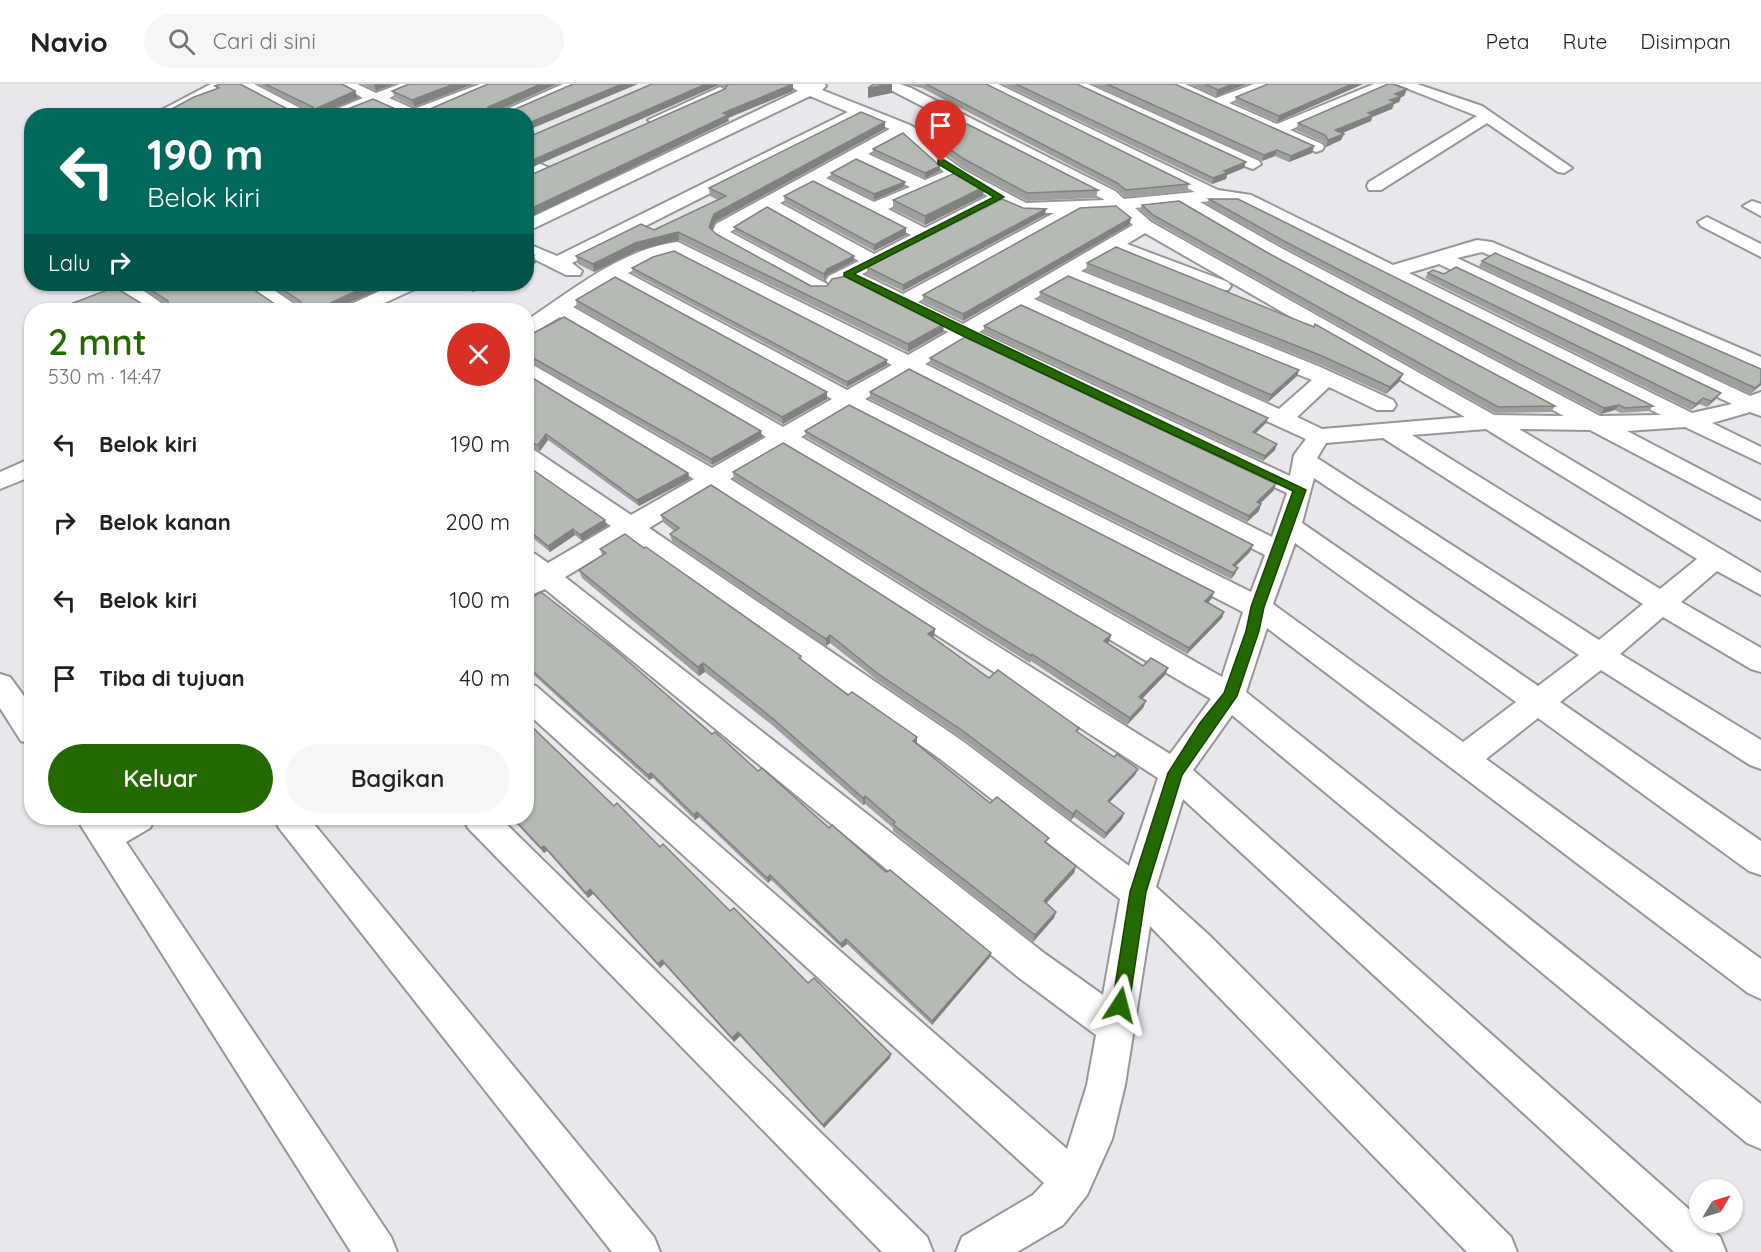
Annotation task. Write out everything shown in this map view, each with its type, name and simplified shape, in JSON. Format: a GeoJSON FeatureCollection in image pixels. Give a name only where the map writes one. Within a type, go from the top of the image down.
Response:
{"type":"FeatureCollection","features":[{"type":"Feature","properties":{"kind":"street"},"geometry":{"type":"LineString","coordinates":[[174,108],[222,84]]}},
{"type":"Feature","properties":{"kind":"street"},"geometry":{"type":"LineString","coordinates":[[243,84],[292,108]]}},
{"type":"Feature","properties":{"kind":"street"},"geometry":{"type":"LineString","coordinates":[[345,84],[398,108]]}},
{"type":"Feature","properties":{"kind":"street"},"geometry":{"type":"LineString","coordinates":[[349,108],[413,84]]}},
{"type":"Feature","properties":{"kind":"street"},"geometry":{"type":"LineString","coordinates":[[432,108],[493,84]]}},
{"type":"Feature","properties":{"kind":"street"},"geometry":{"type":"LineString","coordinates":[[518,108],[576,84]]}},
{"type":"Feature","properties":{"kind":"street"},"geometry":{"type":"LineString","coordinates":[[886,84],[906,91],[1108,195],[1145,226],[1490,422],[1714,559],[1761,585]]}},
{"type":"Feature","properties":{"kind":"street"},"geometry":{"type":"LineString","coordinates":[[906,91],[924,84]]}},
{"type":"Feature","properties":{"kind":"street"},"geometry":{"type":"LineString","coordinates":[[986,84],[1216,196]]}},
{"type":"Feature","properties":{"kind":"street"},"geometry":{"type":"LineString","coordinates":[[1076,84],[1253,164]]}},
{"type":"Feature","properties":{"kind":"street"},"geometry":{"type":"LineString","coordinates":[[1173,84],[1316,147]]}},
{"type":"Feature","properties":{"kind":"street"},"geometry":{"type":"LineString","coordinates":[[1216,103],[1267,84]]}},
{"type":"Feature","properties":{"kind":"street"},"geometry":{"type":"LineString","coordinates":[[1277,130],[1387,84]]}},
{"type":"Feature","properties":{"kind":"street"},"geometry":{"type":"LineString","coordinates":[[1403,84],[1458,101],[1489,115],[1564,168]]}},
{"type":"Feature","properties":{"kind":"street"},"geometry":{"type":"LineString","coordinates":[[534,223],[761,114],[808,86],[904,128],[928,142],[936,157],[956,173],[1000,197],[1030,209],[1077,208],[1216,196],[1245,199],[1761,456]]}},
{"type":"Feature","properties":{"kind":"street"},"geometry":{"type":"LineString","coordinates":[[637,129],[724,94],[761,114]]}},
{"type":"Feature","properties":{"kind":"street"},"geometry":{"type":"LineString","coordinates":[[183,104],[190,108]]}},
{"type":"Feature","properties":{"kind":"street"},"geometry":{"type":"LineString","coordinates":[[557,263],[861,111]]}},
{"type":"Feature","properties":{"kind":"street"},"geometry":{"type":"LineString","coordinates":[[1375,186],[1489,115]]}},
{"type":"Feature","properties":{"kind":"street"},"geometry":{"type":"LineString","coordinates":[[820,288],[721,233],[725,224],[904,128]]}},
{"type":"Feature","properties":{"kind":"street"},"geometry":{"type":"LineString","coordinates":[[856,155],[923,186]]}},
{"type":"Feature","properties":{"kind":"street"},"geometry":{"type":"LineString","coordinates":[[534,176],[565,162]]}},
{"type":"Feature","properties":{"kind":"street"},"geometry":{"type":"LineString","coordinates":[[534,168],[595,194]]}},
{"type":"Feature","properties":{"kind":"street"},"geometry":{"type":"LineString","coordinates":[[873,208],[956,173]]}},
{"type":"Feature","properties":{"kind":"street"},"geometry":{"type":"LineString","coordinates":[[813,178],[925,235]]}},
{"type":"Feature","properties":{"kind":"street"},"geometry":{"type":"LineString","coordinates":[[788,304],[1000,197]]}},
{"type":"Feature","properties":{"kind":"street"},"geometry":{"type":"LineString","coordinates":[[1181,199],[1274,252],[1761,512]]}},
{"type":"Feature","properties":{"kind":"street"},"geometry":{"type":"LineString","coordinates":[[767,202],[873,261]]}},
{"type":"Feature","properties":{"kind":"street"},"geometry":{"type":"LineString","coordinates":[[903,302],[1077,208]]}},
{"type":"Feature","properties":{"kind":"street"},"geometry":{"type":"LineString","coordinates":[[1707,222],[1761,251]]}},
{"type":"Feature","properties":{"kind":"street"},"geometry":{"type":"LineString","coordinates":[[1117,1028],[1031,965],[534,575],[631,527],[1145,226]]}},
{"type":"Feature","properties":{"kind":"street"},"geometry":{"type":"LineString","coordinates":[[1114,246],[1299,315]]}},
{"type":"Feature","properties":{"kind":"street"},"geometry":{"type":"LineString","coordinates":[[1392,272],[1477,246],[1489,247],[1761,364]]}},
{"type":"Feature","properties":{"kind":"street"},"geometry":{"type":"LineString","coordinates":[[534,326],[616,273],[662,249],[678,248],[909,365],[1284,539],[1537,703],[1761,860]]}},
{"type":"Feature","properties":{"kind":"street"},"geometry":{"type":"LineString","coordinates":[[534,252],[598,284]]}},
{"type":"Feature","properties":{"kind":"street"},"geometry":{"type":"LineString","coordinates":[[1442,258],[1758,404]]}},
{"type":"Feature","properties":{"kind":"street"},"geometry":{"type":"LineString","coordinates":[[616,273],[849,400],[1258,607],[1465,758],[1761,981]]}},
{"type":"Feature","properties":{"kind":"street"},"geometry":{"type":"LineString","coordinates":[[1068,273],[1325,379],[1386,417],[1660,602],[1761,661]]}},
{"type":"Feature","properties":{"kind":"street"},"geometry":{"type":"LineString","coordinates":[[847,274],[965,333],[1300,490]]}},
{"type":"Feature","properties":{"kind":"street"},"geometry":{"type":"LineString","coordinates":[[132,291],[150,303]]}},
{"type":"Feature","properties":{"kind":"street"},"geometry":{"type":"LineString","coordinates":[[278,291],[287,303]]}},
{"type":"Feature","properties":{"kind":"street"},"geometry":{"type":"LineString","coordinates":[[369,303],[395,291]]}},
{"type":"Feature","properties":{"kind":"street"},"geometry":{"type":"LineString","coordinates":[[1020,301],[1319,436]]}},
{"type":"Feature","properties":{"kind":"street"},"geometry":{"type":"LineString","coordinates":[[560,308],[1230,696],[1761,1129]]}},
{"type":"Feature","properties":{"kind":"street"},"geometry":{"type":"LineString","coordinates":[[534,372],[712,480],[1175,773],[1705,1252]]}},
{"type":"Feature","properties":{"kind":"street"},"geometry":{"type":"LineString","coordinates":[[1282,419],[1325,379]]}},
{"type":"Feature","properties":{"kind":"street"},"geometry":{"type":"LineString","coordinates":[[977,1252],[1048,1210],[1074,1181],[1092,1139],[1117,1028],[1138,892],[1175,773],[1205,727],[1230,696],[1253,631],[1258,607],[1300,490],[1305,461],[1312,443],[1319,436],[1386,417],[1596,424],[1690,420],[1733,412],[1758,404]]}},
{"type":"Feature","properties":{"kind":"street"},"geometry":{"type":"LineString","coordinates":[[534,460],[950,749],[1066,840],[1138,892],[1198,948],[1496,1252]]}},
{"type":"Feature","properties":{"kind":"street"},"geometry":{"type":"LineString","coordinates":[[1305,461],[1600,655],[1761,756]]}},
{"type":"Feature","properties":{"kind":"street"},"geometry":{"type":"LineString","coordinates":[[0,482],[24,470]]}},
{"type":"Feature","properties":{"kind":"street"},"geometry":{"type":"LineString","coordinates":[[1465,758],[1600,655],[1660,602],[1714,559]]}},
{"type":"Feature","properties":{"kind":"street"},"geometry":{"type":"LineString","coordinates":[[0,685],[24,720]]}},
{"type":"Feature","properties":{"kind":"street"},"geometry":{"type":"LineString","coordinates":[[534,701],[960,1083],[1074,1181]]}},
{"type":"Feature","properties":{"kind":"street"},"geometry":{"type":"LineString","coordinates":[[296,825],[639,1252]]}},
{"type":"Feature","properties":{"kind":"street"},"geometry":{"type":"LineString","coordinates":[[486,825],[912,1252]]}},
{"type":"Feature","properties":{"kind":"street"},"geometry":{"type":"LineString","coordinates":[[99,827],[376,1252]]}},
{"type":"Feature","properties":{"kind":"building"},"geometry":{"type":"Polygon","coordinates":[[[240,84],[285,108],[174,108],[194,97],[219,88],[215,86],[240,84]]]}},
{"type":"Feature","properties":{"kind":"building"},"geometry":{"type":"Polygon","coordinates":[[[265,84],[342,84],[355,91],[313,108],[265,84]]]}},
{"type":"Feature","properties":{"kind":"building"},"geometry":{"type":"Polygon","coordinates":[[[409,84],[454,84],[412,100],[392,91],[409,84]]]}},
{"type":"Feature","properties":{"kind":"building"},"geometry":{"type":"Polygon","coordinates":[[[488,84],[541,84],[488,107],[432,108],[488,84]]]}},
{"type":"Feature","properties":{"kind":"building"},"geometry":{"type":"Polygon","coordinates":[[[573,84],[622,84],[534,121],[534,108],[518,108],[573,84]]]}},
{"type":"Feature","properties":{"kind":"building"},"geometry":{"type":"Polygon","coordinates":[[[652,84],[706,84],[534,159],[534,135],[652,84]]]}},
{"type":"Feature","properties":{"kind":"building"},"geometry":{"type":"Polygon","coordinates":[[[728,84],[793,84],[723,113],[728,115],[534,207],[534,173],[725,89],[728,84]]]}},
{"type":"Feature","properties":{"kind":"building"},"geometry":{"type":"Polygon","coordinates":[[[874,84],[892,84],[868,88],[874,84]]]}},
{"type":"Feature","properties":{"kind":"building"},"geometry":{"type":"Polygon","coordinates":[[[926,84],[986,84],[1189,184],[1126,190],[1117,183],[926,84]]]}},
{"type":"Feature","properties":{"kind":"building"},"geometry":{"type":"Polygon","coordinates":[[[1016,84],[1077,84],[1246,162],[1213,178],[1016,84]]]}},
{"type":"Feature","properties":{"kind":"building"},"geometry":{"type":"Polygon","coordinates":[[[1107,84],[1175,84],[1314,146],[1291,156],[1277,150],[1264,155],[1107,84]]]}},
{"type":"Feature","properties":{"kind":"building"},"geometry":{"type":"Polygon","coordinates":[[[1205,84],[1233,84],[1218,90],[1205,84]]]}},
{"type":"Feature","properties":{"kind":"building"},"geometry":{"type":"Polygon","coordinates":[[[1268,84],[1352,84],[1279,116],[1236,97],[1268,84]]]}},
{"type":"Feature","properties":{"kind":"building"},"geometry":{"type":"Polygon","coordinates":[[[1388,84],[1407,89],[1395,94],[1401,96],[1390,100],[1395,102],[1368,113],[1373,115],[1335,130],[1344,134],[1328,140],[1325,135],[1298,123],[1388,84]]]}},
{"type":"Feature","properties":{"kind":"building"},"geometry":{"type":"Polygon","coordinates":[[[373,99],[393,108],[350,108],[373,99]]]}},
{"type":"Feature","properties":{"kind":"building"},"geometry":{"type":"Polygon","coordinates":[[[861,112],[885,122],[714,214],[709,227],[716,234],[811,286],[827,286],[832,279],[847,276],[944,324],[908,344],[678,232],[635,243],[593,264],[576,256],[641,224],[654,230],[726,196],[709,188],[861,112]]]}},
{"type":"Feature","properties":{"kind":"building"},"geometry":{"type":"Polygon","coordinates":[[[967,124],[1098,190],[1027,193],[964,159],[944,145],[938,134],[967,124]]]}},
{"type":"Feature","properties":{"kind":"building"},"geometry":{"type":"Polygon","coordinates":[[[903,133],[940,166],[925,173],[873,149],[903,133]]]}},
{"type":"Feature","properties":{"kind":"building"},"geometry":{"type":"Polygon","coordinates":[[[856,159],[905,182],[874,194],[831,173],[856,159]]]}},
{"type":"Feature","properties":{"kind":"building"},"geometry":{"type":"Polygon","coordinates":[[[955,173],[984,187],[925,216],[893,200],[955,173]]]}},
{"type":"Feature","properties":{"kind":"building"},"geometry":{"type":"Polygon","coordinates":[[[813,181],[906,228],[874,245],[784,196],[813,181]]]}},
{"type":"Feature","properties":{"kind":"building"},"geometry":{"type":"Polygon","coordinates":[[[1002,199],[1023,208],[1046,209],[903,285],[867,267],[1002,199]]]}},
{"type":"Feature","properties":{"kind":"building"},"geometry":{"type":"Polygon","coordinates":[[[1209,199],[1238,199],[1653,406],[1625,408],[1619,405],[1604,408],[1284,241],[1209,199]]]}},
{"type":"Feature","properties":{"kind":"building"},"geometry":{"type":"Polygon","coordinates":[[[1179,201],[1268,253],[1555,406],[1498,407],[1153,215],[1142,205],[1179,201]]]}},
{"type":"Feature","properties":{"kind":"building"},"geometry":{"type":"Polygon","coordinates":[[[1116,206],[1131,218],[963,314],[923,295],[1080,208],[1116,206]]]}},
{"type":"Feature","properties":{"kind":"building"},"geometry":{"type":"Polygon","coordinates":[[[767,207],[854,256],[827,269],[824,274],[734,227],[767,207]]]}},
{"type":"Feature","properties":{"kind":"building"},"geometry":{"type":"Polygon","coordinates":[[[1116,247],[1314,327],[1315,324],[1403,374],[1390,387],[1322,356],[1087,263],[1116,247]]]}},
{"type":"Feature","properties":{"kind":"building"},"geometry":{"type":"Polygon","coordinates":[[[674,251],[887,360],[847,382],[632,268],[653,257],[674,251]]]}},
{"type":"Feature","properties":{"kind":"building"},"geometry":{"type":"Polygon","coordinates":[[[1495,253],[1761,369],[1761,383],[1755,388],[1482,261],[1495,253]]]}},
{"type":"Feature","properties":{"kind":"building"},"geometry":{"type":"Polygon","coordinates":[[[1456,267],[1721,393],[1711,401],[1703,398],[1696,404],[1428,273],[1433,270],[1444,274],[1456,267]]]}},
{"type":"Feature","properties":{"kind":"building"},"geometry":{"type":"Polygon","coordinates":[[[1068,276],[1299,370],[1271,395],[1040,292],[1068,276]]]}},
{"type":"Feature","properties":{"kind":"building"},"geometry":{"type":"Polygon","coordinates":[[[615,277],[827,392],[782,417],[576,300],[615,277]]]}},
{"type":"Feature","properties":{"kind":"building"},"geometry":{"type":"Polygon","coordinates":[[[105,291],[121,291],[140,303],[73,303],[105,291]]]}},
{"type":"Feature","properties":{"kind":"building"},"geometry":{"type":"Polygon","coordinates":[[[153,291],[256,291],[274,303],[168,303],[153,291]]]}},
{"type":"Feature","properties":{"kind":"building"},"geometry":{"type":"Polygon","coordinates":[[[285,291],[357,291],[331,303],[300,303],[285,291]]]}},
{"type":"Feature","properties":{"kind":"building"},"geometry":{"type":"Polygon","coordinates":[[[1021,305],[1268,418],[1253,432],[1277,444],[1265,456],[984,326],[1021,305]]]}},
{"type":"Feature","properties":{"kind":"building"},"geometry":{"type":"Polygon","coordinates":[[[564,317],[761,431],[711,459],[534,359],[534,333],[564,317]]]}},
{"type":"Feature","properties":{"kind":"building"},"geometry":{"type":"Polygon","coordinates":[[[965,337],[1276,484],[1257,502],[1261,504],[1249,516],[930,358],[965,337]]]}},
{"type":"Feature","properties":{"kind":"building"},"geometry":{"type":"Polygon","coordinates":[[[909,369],[1253,545],[1233,565],[1238,568],[1233,573],[870,392],[909,369]]]}},
{"type":"Feature","properties":{"kind":"building"},"geometry":{"type":"Polygon","coordinates":[[[534,379],[688,473],[637,500],[546,434],[538,445],[534,444],[534,379]]]}},
{"type":"Feature","properties":{"kind":"building"},"geometry":{"type":"Polygon","coordinates":[[[849,405],[1214,592],[1205,601],[1224,612],[1189,648],[805,431],[849,405]]]}},
{"type":"Feature","properties":{"kind":"building"},"geometry":{"type":"Polygon","coordinates":[[[783,443],[1111,635],[1104,641],[1143,666],[1151,658],[1168,668],[1139,697],[1146,701],[1130,718],[1032,654],[1031,656],[733,472],[783,443]]]}},
{"type":"Feature","properties":{"kind":"building"},"geometry":{"type":"Polygon","coordinates":[[[534,471],[605,520],[580,535],[573,529],[548,546],[534,535],[534,471]]]}},
{"type":"Feature","properties":{"kind":"building"},"geometry":{"type":"Polygon","coordinates":[[[711,485],[935,629],[928,634],[989,678],[998,670],[1079,728],[1076,731],[1114,757],[1117,754],[1138,769],[1108,801],[1124,813],[1106,833],[1076,810],[1073,814],[963,731],[877,673],[830,635],[826,639],[670,534],[679,528],[661,515],[711,485]]]}},
{"type":"Feature","properties":{"kind":"building"},"geometry":{"type":"Polygon","coordinates":[[[625,534],[801,656],[799,658],[848,695],[852,692],[917,737],[913,741],[990,803],[997,797],[1049,838],[1045,842],[1076,866],[1044,901],[1056,912],[1035,935],[899,829],[893,824],[895,822],[865,796],[863,798],[771,717],[703,663],[698,667],[579,570],[606,553],[600,549],[625,534]]]}},
{"type":"Feature","properties":{"kind":"building"},"geometry":{"type":"Polygon","coordinates":[[[541,592],[615,650],[712,734],[715,732],[758,771],[762,768],[829,828],[832,825],[886,872],[890,870],[991,953],[932,1021],[846,939],[841,944],[770,875],[767,878],[697,812],[694,815],[651,773],[648,775],[534,672],[534,596],[541,592]]]}},
{"type":"Feature","properties":{"kind":"building"},"geometry":{"type":"Polygon","coordinates":[[[534,729],[614,806],[617,803],[660,847],[663,844],[730,911],[734,908],[808,983],[814,978],[891,1054],[823,1125],[738,1032],[732,1038],[662,960],[658,964],[590,889],[586,893],[544,846],[541,848],[520,825],[534,825],[534,729]]]}},
{"type":"Feature","properties":{"kind":"route"},"geometry":{"type":"LineString","coordinates":[[941,162],[956,173],[1000,197],[847,274],[965,333],[1300,490],[1280,552],[1258,607],[1253,631],[1230,696],[1205,727],[1175,773],[1138,892],[1120,1005]]}}]}
